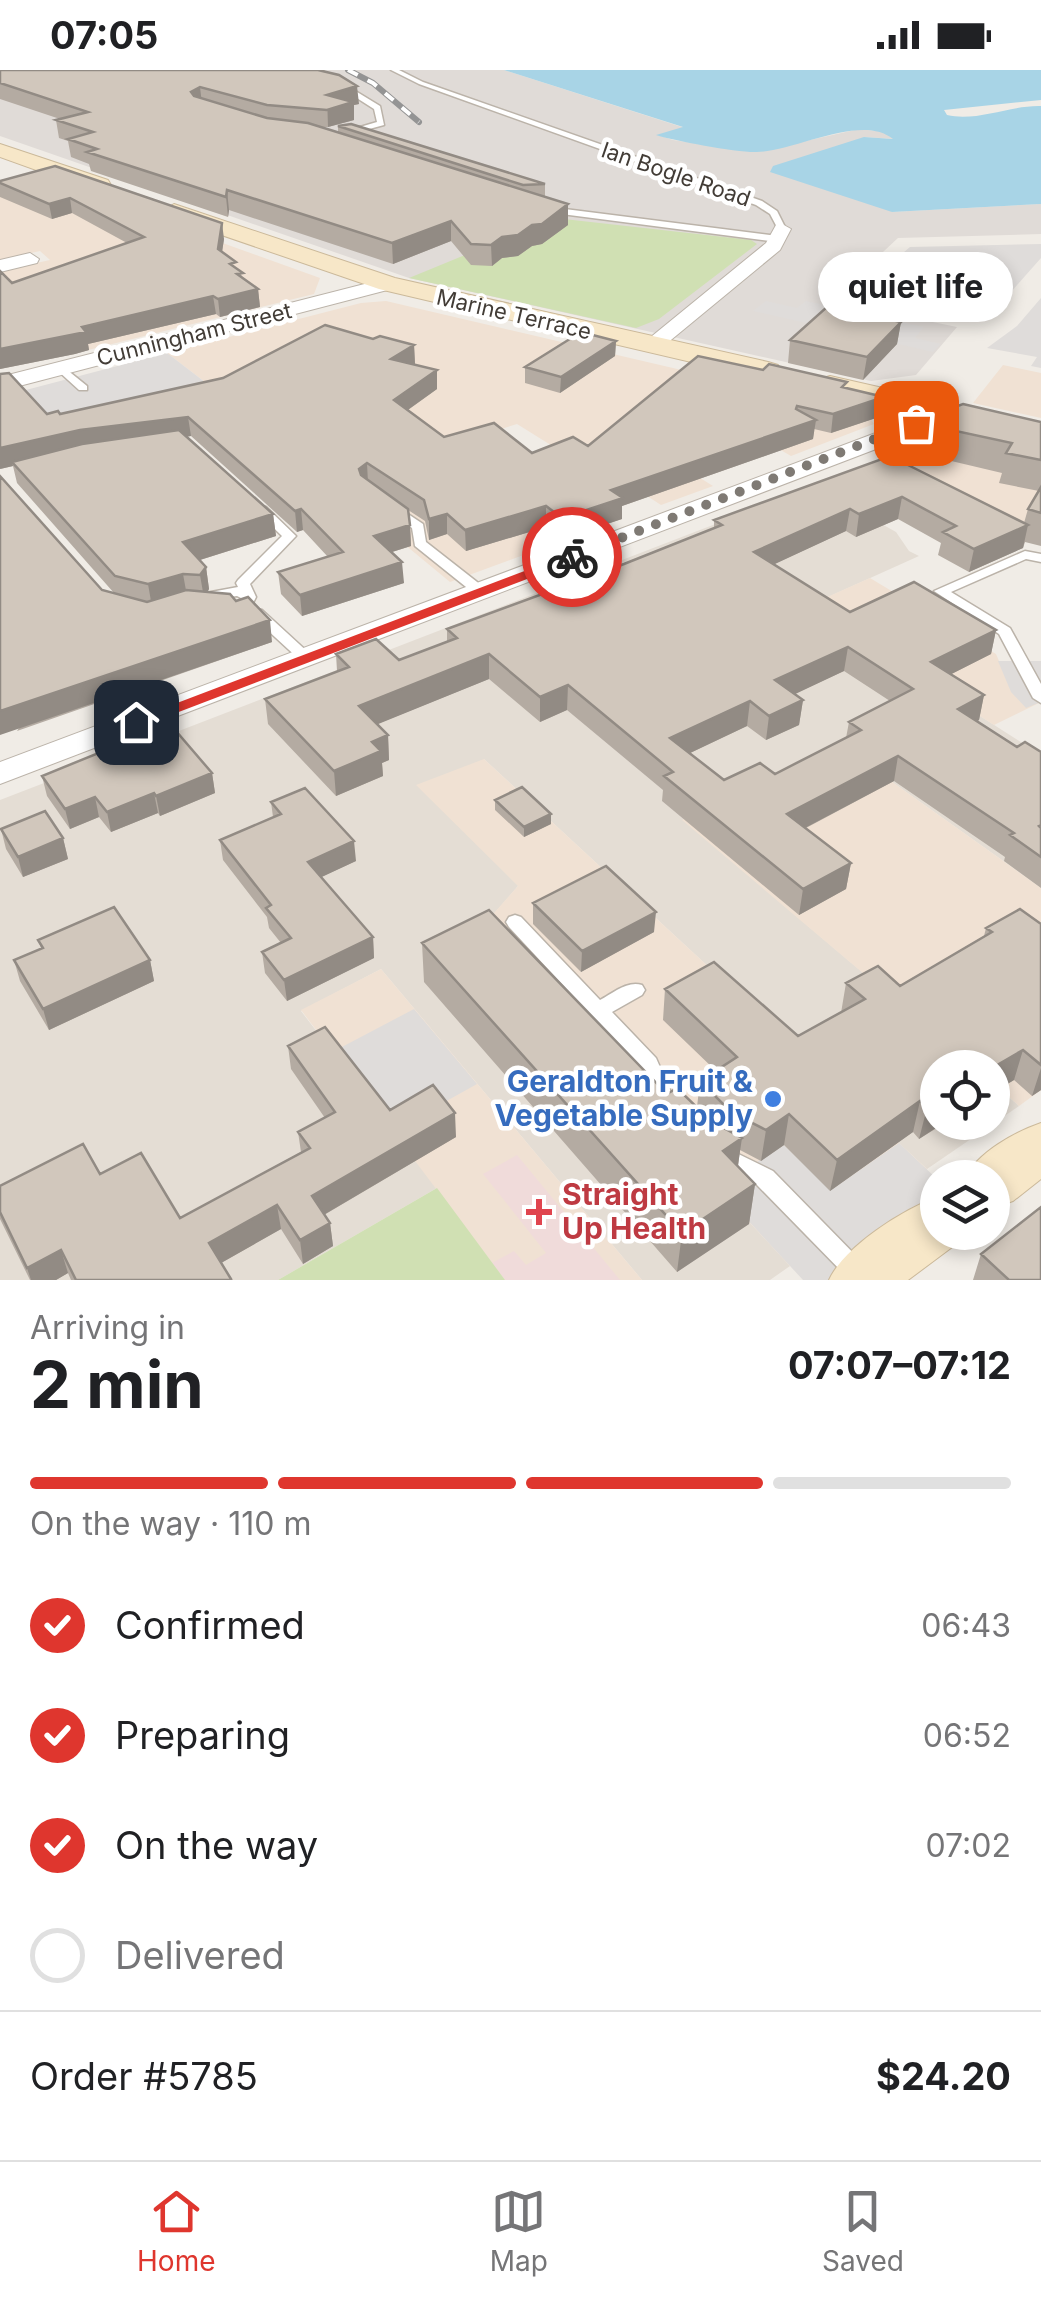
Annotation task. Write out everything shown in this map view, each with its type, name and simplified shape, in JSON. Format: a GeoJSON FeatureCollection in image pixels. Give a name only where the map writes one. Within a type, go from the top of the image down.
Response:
{"type":"FeatureCollection","features":[{"type":"Feature","properties":{"kind":"main road"},"geometry":{"type":"LineString","coordinates":[[0,150],[117,191]]}},
{"type":"Feature","properties":{"kind":"main road","name":"Marine Terrace"},"geometry":{"type":"LineString","coordinates":[[154,204],[388,284],[1041,433]]}},
{"type":"Feature","properties":{"kind":"main road"},"geometry":{"type":"LineString","coordinates":[[1010,1170],[1041,1147]]}},
{"type":"Feature","properties":{"kind":"main road"},"geometry":{"type":"LineString","coordinates":[[862,1279],[920,1237]]}},
{"type":"Feature","properties":{"kind":"street"},"geometry":{"type":"LineString","coordinates":[[18,180],[62,172]]}},
{"type":"Feature","properties":{"kind":"street"},"geometry":{"type":"LineString","coordinates":[[652,345],[780,234]]}},
{"type":"Feature","properties":{"kind":"street"},"geometry":{"type":"LineString","coordinates":[[0,266],[30,259]]}},
{"type":"Feature","properties":{"kind":"street","name":"Cunningham Street"},"geometry":{"type":"LineString","coordinates":[[0,384],[388,284]]}},
{"type":"Feature","properties":{"kind":"street"},"geometry":{"type":"LineString","coordinates":[[0,774],[889,436],[941,410]]}},
{"type":"Feature","properties":{"kind":"lane"},"geometry":{"type":"LineString","coordinates":[[316,70],[377,108],[381,123],[336,136]]}},
{"type":"Feature","properties":{"kind":"lane","name":"Ian Bogle Road"},"geometry":{"type":"LineString","coordinates":[[394,70],[759,203],[774,213],[780,234]]}},
{"type":"Feature","properties":{"kind":"lane"},"geometry":{"type":"LineString","coordinates":[[533,206],[780,234]]}},
{"type":"Feature","properties":{"kind":"lane"},"geometry":{"type":"LineString","coordinates":[[61,368],[83,388]]}},
{"type":"Feature","properties":{"kind":"lane"},"geometry":{"type":"LineString","coordinates":[[245,496],[289,536],[244,583],[247,602],[306,658]]}},
{"type":"Feature","properties":{"kind":"lane"},"geometry":{"type":"LineString","coordinates":[[382,500],[418,527],[420,543],[481,592]]}},
{"type":"Feature","properties":{"kind":"lane"},"geometry":{"type":"LineString","coordinates":[[1041,558],[1025,555],[940,591],[1005,630],[1041,698]]}},
{"type":"Feature","properties":{"kind":"lane"},"geometry":{"type":"LineString","coordinates":[[208,607],[230,611],[247,602]]}},
{"type":"Feature","properties":{"kind":"lane"},"geometry":{"type":"LineString","coordinates":[[515,922],[649,1064],[660,1096],[675,1110]]}},
{"type":"Feature","properties":{"kind":"lane"},"geometry":{"type":"LineString","coordinates":[[598,1010],[634,990]]}},
{"type":"Feature","properties":{"kind":"lane"},"geometry":{"type":"LineString","coordinates":[[703,1138],[717,1152],[765,1178],[862,1279]]}},
{"type":"Feature","properties":{"kind":"shaded area"},"geometry":{"type":"Polygon","coordinates":[[[0,70],[504,70],[685,128],[658,135],[673,140],[756,152],[859,129],[885,132],[895,139],[864,137],[892,212],[1041,204],[1041,234],[898,238],[840,292],[855,306],[957,327],[916,375],[871,381],[409,278],[0,136],[0,70]]]}},
{"type":"Feature","properties":{"kind":"shaded area"},"geometry":{"type":"Polygon","coordinates":[[[61,185],[320,278],[314,294],[88,350],[0,271],[50,260],[40,251],[0,260],[0,192],[61,185]]]}},
{"type":"Feature","properties":{"kind":"shaded area"},"geometry":{"type":"Polygon","coordinates":[[[1041,244],[1041,258],[989,317],[915,302],[908,309],[872,279],[910,247],[1041,244]]]}},
{"type":"Feature","properties":{"kind":"shaded area"},"geometry":{"type":"Polygon","coordinates":[[[1041,298],[1041,368],[1031,366],[1037,357],[987,348],[1017,326],[1041,298]]]}},
{"type":"Feature","properties":{"kind":"shaded area"},"geometry":{"type":"Polygon","coordinates":[[[386,301],[866,413],[874,424],[791,456],[765,441],[657,451],[713,486],[661,505],[624,481],[586,467],[517,424],[428,452],[214,389],[167,353],[361,303],[386,301]]]}},
{"type":"Feature","properties":{"kind":"shaded area"},"geometry":{"type":"Polygon","coordinates":[[[766,301],[797,308],[806,301],[924,327],[915,338],[941,344],[933,352],[753,311],[766,301]]]}},
{"type":"Feature","properties":{"kind":"shaded area"},"geometry":{"type":"Polygon","coordinates":[[[167,353],[214,389],[63,431],[22,391],[167,353]]]}},
{"type":"Feature","properties":{"kind":"shaded area"},"geometry":{"type":"Polygon","coordinates":[[[1003,365],[1041,373],[1041,418],[973,403],[1003,365]]]}},
{"type":"Feature","properties":{"kind":"shaded area"},"geometry":{"type":"Polygon","coordinates":[[[951,431],[1041,452],[1041,504],[1018,542],[867,464],[951,431]]]}},
{"type":"Feature","properties":{"kind":"shaded area"},"geometry":{"type":"Polygon","coordinates":[[[433,456],[556,543],[450,582],[335,487],[433,456]]]}},
{"type":"Feature","properties":{"kind":"shaded area"},"geometry":{"type":"Polygon","coordinates":[[[814,486],[896,532],[909,551],[919,556],[808,606],[1041,755],[1041,888],[836,742],[683,820],[954,1050],[920,1050],[920,1140],[969,1140],[940,1160],[920,1163],[484,759],[518,886],[479,931],[790,1266],[770,1280],[642,1280],[381,969],[301,1011],[437,1188],[278,1280],[0,1280],[0,800],[814,486]]]}},
{"type":"Feature","properties":{"kind":"shaded area"},"geometry":{"type":"Polygon","coordinates":[[[870,578],[996,654],[999,661],[1041,661],[1041,702],[994,725],[807,606],[870,578]]]}},
{"type":"Feature","properties":{"kind":"shaded area"},"geometry":{"type":"Polygon","coordinates":[[[998,661],[1041,661],[1041,702],[1026,708],[1011,692],[998,661]]]}},
{"type":"Feature","properties":{"kind":"shaded area"},"geometry":{"type":"Polygon","coordinates":[[[836,742],[1041,888],[1041,1090],[1019,1106],[1010,1098],[1010,1050],[954,1050],[682,820],[836,742]]]}},
{"type":"Feature","properties":{"kind":"shaded area"},"geometry":{"type":"Polygon","coordinates":[[[484,759],[920,1163],[920,1174],[790,1266],[479,930],[518,886],[416,785],[484,759]]]}},
{"type":"Feature","properties":{"kind":"shaded area"},"geometry":{"type":"Polygon","coordinates":[[[381,969],[642,1280],[505,1280],[301,1010],[381,969]]]}},
{"type":"Feature","properties":{"kind":"shaded area"},"geometry":{"type":"Polygon","coordinates":[[[414,1009],[477,1084],[400,1127],[340,1048],[414,1009]]]}},
{"type":"Feature","properties":{"kind":"shaded area"},"geometry":{"type":"Polygon","coordinates":[[[1010,1098],[1019,1106],[1010,1112],[1010,1098]]]}},
{"type":"Feature","properties":{"kind":"shaded area"},"geometry":{"type":"Polygon","coordinates":[[[899,1143],[920,1163],[920,1236],[860,1280],[803,1280],[717,1187],[784,1145],[831,1190],[899,1143]]]}},
{"type":"Feature","properties":{"kind":"shaded area","name":"Straight Up Health"},"geometry":{"type":"Polygon","coordinates":[[[517,1155],[620,1280],[505,1280],[492,1263],[514,1251],[526,1265],[546,1253],[483,1174],[517,1155]]]}},
{"type":"Feature","properties":{"kind":"green space"},"geometry":{"type":"Polygon","coordinates":[[[555,218],[751,240],[757,244],[659,319],[636,328],[409,278],[555,218]]]}},
{"type":"Feature","properties":{"kind":"green space"},"geometry":{"type":"Polygon","coordinates":[[[437,1188],[505,1280],[278,1280],[437,1188]]]}},
{"type":"Feature","properties":{"kind":"water"},"geometry":{"type":"Polygon","coordinates":[[[504,70],[1041,70],[1041,100],[944,110],[947,115],[958,117],[1041,106],[1041,204],[892,212],[770,172],[773,166],[864,137],[893,139],[880,132],[846,131],[772,150],[736,151],[656,135],[683,127],[504,70]]]}},
{"type":"Feature","properties":{"kind":"building"},"geometry":{"type":"Polygon","coordinates":[[[0,70],[318,70],[339,75],[357,86],[327,95],[353,102],[327,110],[267,105],[200,87],[191,92],[267,118],[308,123],[568,204],[542,224],[532,225],[518,235],[502,237],[491,245],[471,244],[451,221],[392,243],[227,190],[226,197],[87,152],[97,149],[68,139],[93,132],[56,120],[88,112],[0,83],[0,70]]]}},
{"type":"Feature","properties":{"kind":"building"},"geometry":{"type":"Polygon","coordinates":[[[351,124],[545,184],[523,185],[338,126],[351,124]]]}},
{"type":"Feature","properties":{"kind":"building"},"geometry":{"type":"Polygon","coordinates":[[[55,166],[222,223],[218,249],[236,262],[230,264],[243,273],[237,274],[258,289],[218,299],[213,296],[82,327],[86,332],[0,349],[0,271],[12,283],[144,237],[70,198],[49,204],[0,183],[55,166]]]}},
{"type":"Feature","properties":{"kind":"building"},"geometry":{"type":"Polygon","coordinates":[[[828,306],[901,322],[867,357],[790,340],[828,306]]]}},
{"type":"Feature","properties":{"kind":"building"},"geometry":{"type":"Polygon","coordinates":[[[325,325],[373,339],[380,336],[414,345],[391,359],[437,370],[394,400],[444,437],[494,423],[532,453],[573,437],[588,446],[698,356],[763,370],[769,364],[847,382],[842,387],[884,397],[833,414],[797,406],[796,409],[816,420],[611,490],[623,498],[562,518],[546,506],[465,530],[447,514],[429,519],[424,500],[367,463],[359,469],[361,475],[408,509],[410,525],[374,536],[402,562],[300,595],[278,572],[343,552],[301,509],[295,511],[188,417],[80,430],[0,448],[0,374],[9,373],[47,414],[60,414],[223,378],[325,325]]]}},
{"type":"Feature","properties":{"kind":"building"},"geometry":{"type":"Polygon","coordinates":[[[581,332],[616,341],[561,377],[525,367],[581,332]]]}},
{"type":"Feature","properties":{"kind":"building"},"geometry":{"type":"Polygon","coordinates":[[[963,404],[1041,422],[1041,460],[1006,453],[1012,443],[914,422],[963,404]]]}},
{"type":"Feature","properties":{"kind":"building"},"geometry":{"type":"Polygon","coordinates":[[[179,430],[273,514],[183,542],[206,567],[200,575],[183,574],[148,584],[115,576],[12,462],[82,444],[179,430]]]}},
{"type":"Feature","properties":{"kind":"building"},"geometry":{"type":"Polygon","coordinates":[[[890,456],[1028,525],[974,549],[943,532],[956,526],[902,497],[859,514],[850,509],[754,552],[850,612],[914,582],[996,630],[931,662],[984,695],[958,709],[1017,747],[1025,742],[1041,752],[1041,857],[1010,835],[1014,833],[898,756],[787,814],[851,863],[803,889],[664,776],[673,772],[568,685],[540,697],[489,654],[359,706],[388,735],[372,742],[381,751],[334,771],[265,699],[349,667],[336,654],[376,639],[399,660],[457,638],[447,629],[722,525],[714,520],[890,456]],[[848,647],[775,680],[803,700],[769,716],[750,701],[670,738],[724,780],[760,763],[775,774],[861,730],[849,722],[913,689],[848,647]]]}},
{"type":"Feature","properties":{"kind":"building"},"geometry":{"type":"Polygon","coordinates":[[[0,476],[102,590],[147,602],[186,590],[230,594],[236,601],[248,597],[270,620],[0,711],[0,476]]]}},
{"type":"Feature","properties":{"kind":"building"},"geometry":{"type":"Polygon","coordinates":[[[1041,487],[1041,513],[1028,509],[1041,487]]]}},
{"type":"Feature","properties":{"kind":"building"},"geometry":{"type":"Polygon","coordinates":[[[170,724],[212,773],[107,812],[95,797],[65,809],[42,776],[170,724]]]}},
{"type":"Feature","properties":{"kind":"building"},"geometry":{"type":"Polygon","coordinates":[[[522,787],[551,814],[524,827],[495,800],[522,787]]]}},
{"type":"Feature","properties":{"kind":"building"},"geometry":{"type":"Polygon","coordinates":[[[305,788],[354,841],[308,862],[373,937],[284,980],[262,952],[291,938],[266,908],[271,905],[220,840],[281,814],[271,802],[305,788]]]}},
{"type":"Feature","properties":{"kind":"building"},"geometry":{"type":"Polygon","coordinates":[[[45,811],[63,838],[18,857],[1,829],[45,811]]]}},
{"type":"Feature","properties":{"kind":"building"},"geometry":{"type":"Polygon","coordinates":[[[606,866],[656,912],[582,951],[533,903],[606,866]]]}},
{"type":"Feature","properties":{"kind":"building"},"geometry":{"type":"Polygon","coordinates":[[[114,907],[150,960],[43,1009],[14,960],[43,948],[38,940],[114,907]]]}},
{"type":"Feature","properties":{"kind":"building"},"geometry":{"type":"Polygon","coordinates":[[[1020,909],[1041,924],[1041,1065],[1023,1050],[1010,1058],[1010,1050],[920,1050],[920,1101],[837,1160],[789,1114],[766,1130],[731,1112],[700,1081],[737,1057],[665,989],[714,962],[798,1036],[865,999],[846,983],[878,966],[900,986],[992,932],[986,928],[1020,909]]]}},
{"type":"Feature","properties":{"kind":"building"},"geometry":{"type":"Polygon","coordinates":[[[489,910],[667,1094],[677,1088],[711,1121],[742,1138],[723,1151],[755,1184],[682,1233],[422,943],[489,910]]]}},
{"type":"Feature","properties":{"kind":"building"},"geometry":{"type":"Polygon","coordinates":[[[325,1027],[390,1110],[433,1085],[455,1113],[312,1196],[330,1223],[300,1240],[277,1205],[209,1243],[229,1280],[76,1280],[61,1250],[27,1268],[0,1212],[0,1186],[83,1144],[100,1174],[141,1153],[180,1218],[310,1148],[298,1132],[335,1112],[288,1046],[325,1027]]]}},
{"type":"Feature","properties":{"kind":"building"},"geometry":{"type":"Polygon","coordinates":[[[1041,1207],[1041,1280],[1009,1280],[981,1254],[986,1250],[1010,1250],[1010,1231],[1041,1207]]]}},
{"type":"Feature","properties":{"kind":"railway"},"geometry":{"type":"LineString","coordinates":[[348,70],[373,83],[419,122]]}},
{"type":"Feature","properties":{"kind":"way so far"},"geometry":{"type":"LineString","coordinates":[[572,557],[916,423]]}},
{"type":"Feature","properties":{"kind":"place","name":"quiet life"},"geometry":{"type":"Point","coordinates":[916,423]}},
{"type":"Feature","properties":{"kind":"place","name":"Geraldton Fruit & Vegetable Supply"},"geometry":{"type":"Point","coordinates":[773,1099]}},
{"type":"Feature","properties":{"kind":"place","name":"Straight Up Health"},"geometry":{"type":"Point","coordinates":[539,1212]}},
{"type":"Feature","properties":{"kind":"route"},"geometry":{"type":"LineString","coordinates":[[136,722],[572,557]]}}]}
